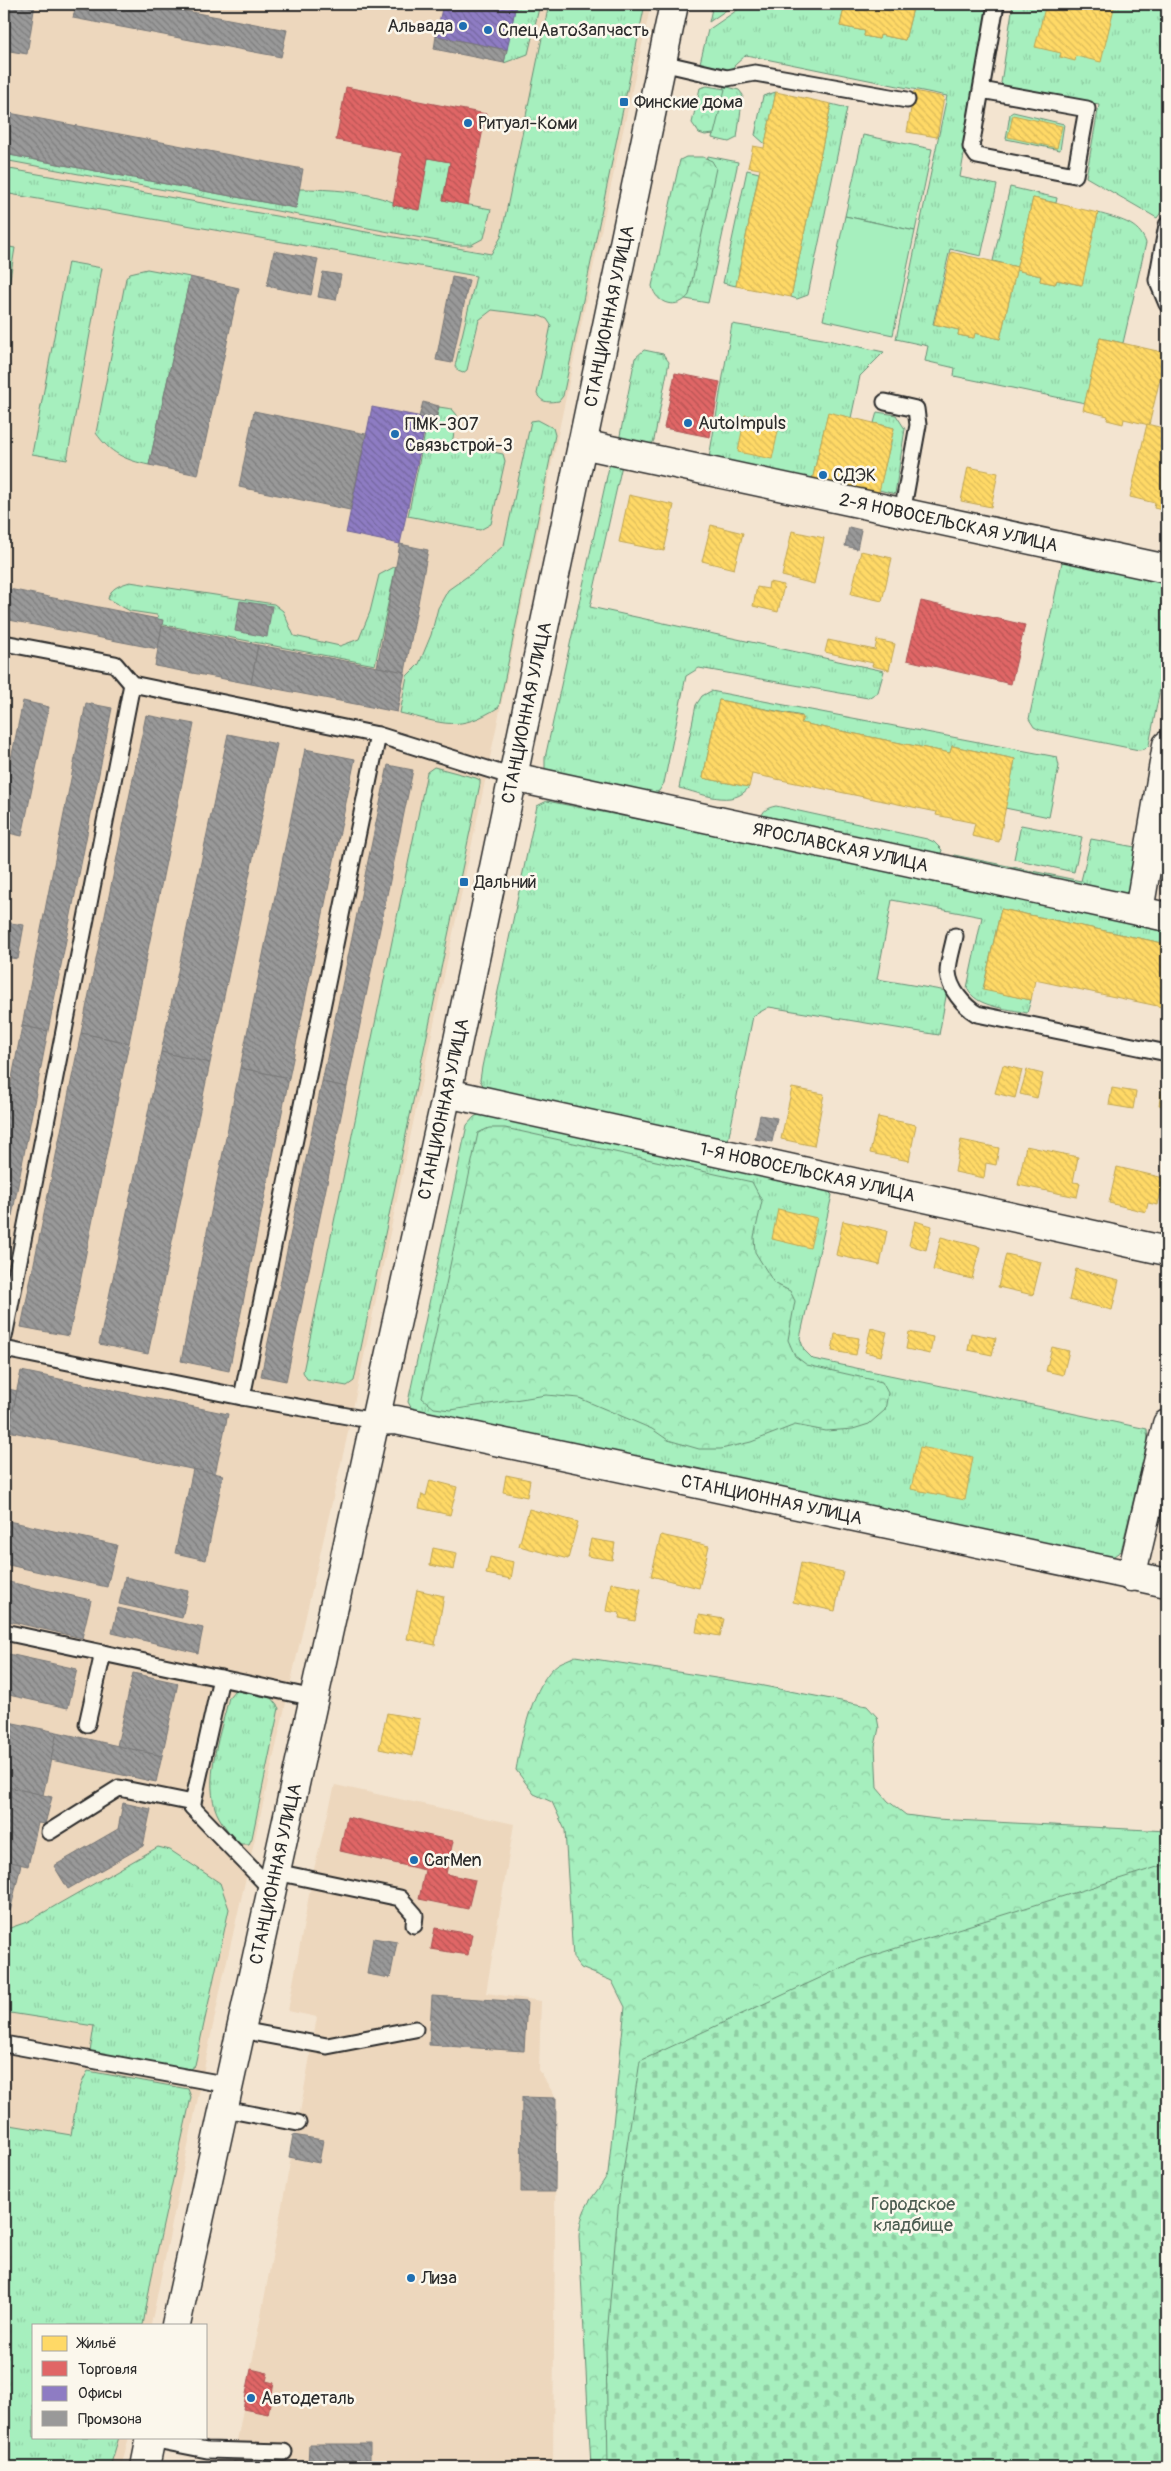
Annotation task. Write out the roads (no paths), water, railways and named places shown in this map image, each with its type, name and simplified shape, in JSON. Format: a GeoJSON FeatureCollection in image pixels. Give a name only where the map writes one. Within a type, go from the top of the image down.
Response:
{"type":"FeatureCollection","features":[{"type":"Feature","properties":{"kind":"street","name":"СТАНЦИОННАЯ УЛИЦА"},"geometry":{"type":"LineString","coordinates":[[176,2324],[447,1093],[674,4]]}},
{"type":"Feature","properties":{"kind":"street","name":"2-Я НОВОСЕЛЬСКАЯ УЛИЦА"},"geometry":{"type":"LineString","coordinates":[[582,444],[1167,569]]}},
{"type":"Feature","properties":{"kind":"street"},"geometry":{"type":"LineString","coordinates":[[1139,910],[1167,745]]}},
{"type":"Feature","properties":{"kind":"street","name":"ЯРОСЛАВСКАЯ УЛИЦА"},"geometry":{"type":"LineString","coordinates":[[513,777],[1167,917]]}},
{"type":"Feature","properties":{"kind":"street","name":"1-Я НОВОСЕЛЬСКАЯ УЛИЦА"},"geometry":{"type":"LineString","coordinates":[[447,1093],[1167,1251]]}},
{"type":"Feature","properties":{"kind":"street","name":"СТАНЦИОННАЯ УЛИЦА"},"geometry":{"type":"LineString","coordinates":[[375,1421],[396,1420],[1131,1577],[1167,1583]]}},
{"type":"Feature","properties":{"kind":"street"},"geometry":{"type":"LineString","coordinates":[[1131,1577],[1167,1424]]}},
{"type":"Feature","properties":{"kind":"street"},"geometry":{"type":"LineString","coordinates":[[145,2467],[151,2438]]}},
{"type":"Feature","properties":{"kind":"lane"},"geometry":{"type":"LineString","coordinates":[[981,90],[1087,109],[1075,174],[977,156],[971,147],[996,4]]}},
{"type":"Feature","properties":{"kind":"lane"},"geometry":{"type":"LineString","coordinates":[[662,63],[727,78],[755,73],[907,100]]}},
{"type":"Feature","properties":{"kind":"lane"},"geometry":{"type":"LineString","coordinates":[[1167,224],[1157,280],[1167,304]]}},
{"type":"Feature","properties":{"kind":"lane"},"geometry":{"type":"LineString","coordinates":[[885,402],[916,409],[918,417],[902,513]]}},
{"type":"Feature","properties":{"kind":"lane"},"geometry":{"type":"LineString","coordinates":[[4,643],[115,664],[132,684],[378,734],[513,777]]}},
{"type":"Feature","properties":{"kind":"lane"},"geometry":{"type":"LineString","coordinates":[[4,1337],[132,684]]}},
{"type":"Feature","properties":{"kind":"lane"},"geometry":{"type":"LineString","coordinates":[[242,1397],[378,734]]}},
{"type":"Feature","properties":{"kind":"lane"},"geometry":{"type":"LineString","coordinates":[[955,936],[948,973],[954,991],[966,1007],[977,1014],[1167,1053]]}},
{"type":"Feature","properties":{"kind":"lane"},"geometry":{"type":"LineString","coordinates":[[4,1349],[242,1397],[375,1421]]}},
{"type":"Feature","properties":{"kind":"lane"},"geometry":{"type":"LineString","coordinates":[[4,1632],[314,1698]]}},
{"type":"Feature","properties":{"kind":"lane"},"geometry":{"type":"LineString","coordinates":[[88,1724],[103,1653]]}},
{"type":"Feature","properties":{"kind":"lane"},"geometry":{"type":"LineString","coordinates":[[221,1678],[192,1807],[274,1881],[400,1898],[415,1915],[414,1925]]}},
{"type":"Feature","properties":{"kind":"lane"},"geometry":{"type":"LineString","coordinates":[[49,1832],[119,1788],[193,1803]]}},
{"type":"Feature","properties":{"kind":"lane"},"geometry":{"type":"LineString","coordinates":[[241,2030],[327,2046],[415,2029]]}},
{"type":"Feature","properties":{"kind":"lane"},"geometry":{"type":"LineString","coordinates":[[4,2044],[226,2097],[298,2123]]}},
{"type":"Feature","properties":{"kind":"lane"},"geometry":{"type":"LineString","coordinates":[[151,2438],[207,2450],[284,2452]]}},
{"type":"Feature","properties":{"kind":"place","name":"Альвада"},"geometry":{"type":"Point","coordinates":[463,26]}},
{"type":"Feature","properties":{"kind":"place","name":"СпецАвтоЗапчасть"},"geometry":{"type":"Point","coordinates":[488,30]}},
{"type":"Feature","properties":{"kind":"place","name":"Финские дома"},"geometry":{"type":"Point","coordinates":[624,102]}},
{"type":"Feature","properties":{"kind":"place","name":"Ритуал-Коми"},"geometry":{"type":"Point","coordinates":[468,123]}},
{"type":"Feature","properties":{"kind":"place","name":"AutoImpuls"},"geometry":{"type":"Point","coordinates":[688,423]}},
{"type":"Feature","properties":{"kind":"place","name":"ПМК-307 Связьстрой-3"},"geometry":{"type":"Point","coordinates":[395,434]}},
{"type":"Feature","properties":{"kind":"place","name":"СДЭК"},"geometry":{"type":"Point","coordinates":[823,475]}},
{"type":"Feature","properties":{"kind":"place","name":"Дальний"},"geometry":{"type":"Point","coordinates":[464,882]}},
{"type":"Feature","properties":{"kind":"place","name":"CarMen"},"geometry":{"type":"Point","coordinates":[414,1860]}},
{"type":"Feature","properties":{"kind":"place","name":"Лиза"},"geometry":{"type":"Point","coordinates":[411,2278]}},
{"type":"Feature","properties":{"kind":"place","name":"Автодеталь"},"geometry":{"type":"Point","coordinates":[251,2398]}},
{"type":"Feature","properties":{"kind":"park label","name":"Городское кладбище"},"geometry":{"type":"Point","coordinates":[913,2214]}}]}
